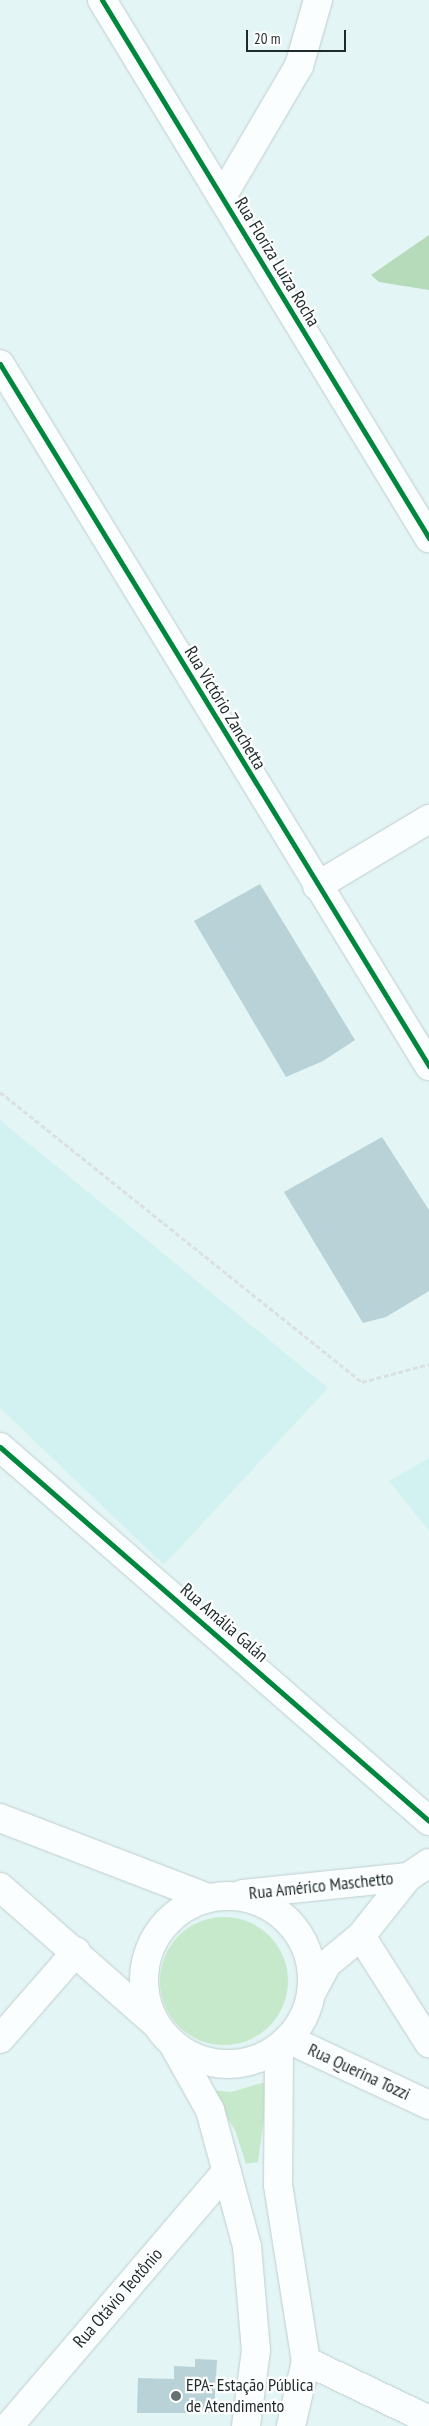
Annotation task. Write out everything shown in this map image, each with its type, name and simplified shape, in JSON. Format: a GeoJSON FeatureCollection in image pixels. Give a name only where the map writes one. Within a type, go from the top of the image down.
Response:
{"type":"FeatureCollection","features":[{"type":"Feature","properties":{"kind":"street","name":"Rua Floriza Luiza Rocha"},"geometry":{"type":"LineString","coordinates":[[102,0],[429,538]]}},
{"type":"Feature","properties":{"kind":"street"},"geometry":{"type":"LineString","coordinates":[[222,197],[299,66],[318,0]]}},
{"type":"Feature","properties":{"kind":"street","name":"Rua Victório Zanchetta"},"geometry":{"type":"LineString","coordinates":[[0,364],[317,886],[429,1066]]}},
{"type":"Feature","properties":{"kind":"street"},"geometry":{"type":"LineString","coordinates":[[317,886],[429,819]]}},
{"type":"Feature","properties":{"kind":"street","name":"Rua Amália Galán"},"geometry":{"type":"LineString","coordinates":[[0,1447],[429,1821]]}},
{"type":"Feature","properties":{"kind":"street"},"geometry":{"type":"LineString","coordinates":[[0,1818],[206,1897]]}},
{"type":"Feature","properties":{"kind":"street","name":"Rua Américo Maschetto"},"geometry":{"type":"LineString","coordinates":[[234,1895],[418,1870]]}},
{"type":"Feature","properties":{"kind":"street","name":"Rua Américo Maschetto"},"geometry":{"type":"LineString","coordinates":[[312,1992],[327,1964],[361,1936],[418,1870]]}},
{"type":"Feature","properties":{"kind":"street"},"geometry":{"type":"LineString","coordinates":[[0,1887],[76,1952],[164,2034],[192,2056],[237,2064],[284,2044],[303,2018],[312,1992],[311,1964],[296,1930],[284,1916],[261,1901],[234,1895],[206,1897],[182,1908],[163,1926],[149,1948],[144,1974],[146,2000],[164,2034],[210,2110],[247,2246],[256,2350],[246,2426]]}},
{"type":"Feature","properties":{"kind":"street"},"geometry":{"type":"LineString","coordinates":[[361,1936],[429,2043]]}},
{"type":"Feature","properties":{"kind":"street"},"geometry":{"type":"LineString","coordinates":[[0,2039],[76,1952]]}},
{"type":"Feature","properties":{"kind":"street"},"geometry":{"type":"LineString","coordinates":[[284,2044],[278,2185],[306,2361],[291,2426]]}},
{"type":"Feature","properties":{"kind":"street","name":"Rua Querina Tozzi"},"geometry":{"type":"LineString","coordinates":[[284,2044],[429,2105]]}},
{"type":"Feature","properties":{"kind":"street","name":"Rua Otávio Teotônio"},"geometry":{"type":"LineString","coordinates":[[9,2426],[227,2171]]}},
{"type":"Feature","properties":{"kind":"street"},"geometry":{"type":"LineString","coordinates":[[306,2361],[429,2420]]}},
{"type":"Feature","properties":{"kind":"path"},"geometry":{"type":"LineString","coordinates":[[0,1092],[362,1382],[429,1364]]}},
{"type":"Feature","properties":{"kind":"shaded area"},"geometry":{"type":"Polygon","coordinates":[[[0,1120],[328,1388],[164,1565],[0,1408],[0,1120]]]}},
{"type":"Feature","properties":{"kind":"shaded area"},"geometry":{"type":"Polygon","coordinates":[[[429,1458],[429,1531],[389,1481],[429,1458]]]}},
{"type":"Feature","properties":{"kind":"green space"},"geometry":{"type":"Polygon","coordinates":[[[429,235],[429,290],[379,282],[371,275],[429,235]]]}},
{"type":"Feature","properties":{"kind":"green space"},"geometry":{"type":"Polygon","coordinates":[[[224,1917],[237,1918],[249,1922],[269,1936],[283,1956],[287,1968],[287,1994],[283,2006],[269,2026],[249,2040],[237,2044],[224,2045],[211,2044],[199,2040],[179,2026],[165,2006],[161,1994],[160,1981],[161,1968],[165,1956],[179,1936],[199,1922],[211,1918],[224,1917]]]}},
{"type":"Feature","properties":{"kind":"green space"},"geometry":{"type":"Polygon","coordinates":[[[269,2081],[258,2162],[246,2164],[235,2130],[210,2090],[231,2092],[269,2081]]]}},
{"type":"Feature","properties":{"kind":"building"},"geometry":{"type":"Polygon","coordinates":[[[260,884],[355,1040],[323,1061],[286,1077],[194,921],[260,884]]]}},
{"type":"Feature","properties":{"kind":"building"},"geometry":{"type":"Polygon","coordinates":[[[382,1137],[429,1210],[429,1291],[386,1317],[363,1323],[284,1192],[382,1137]]]}},
{"type":"Feature","properties":{"kind":"building","name":"EPA- Estação Pública de Atendimento"},"geometry":{"type":"Polygon","coordinates":[[[195,2359],[217,2360],[214,2413],[137,2413],[138,2378],[174,2379],[174,2366],[195,2367],[195,2359]]]}},
{"type":"Feature","properties":{"kind":"cycle path"},"geometry":{"type":"LineString","coordinates":[[102,0],[429,538]]}},
{"type":"Feature","properties":{"kind":"cycle path"},"geometry":{"type":"LineString","coordinates":[[0,364],[429,1066]]}},
{"type":"Feature","properties":{"kind":"cycle path"},"geometry":{"type":"LineString","coordinates":[[0,1447],[429,1821]]}},
{"type":"Feature","properties":{"kind":"place","name":"EPA- Estação Pública de Atendimento"},"geometry":{"type":"Point","coordinates":[176,2396]}}]}
